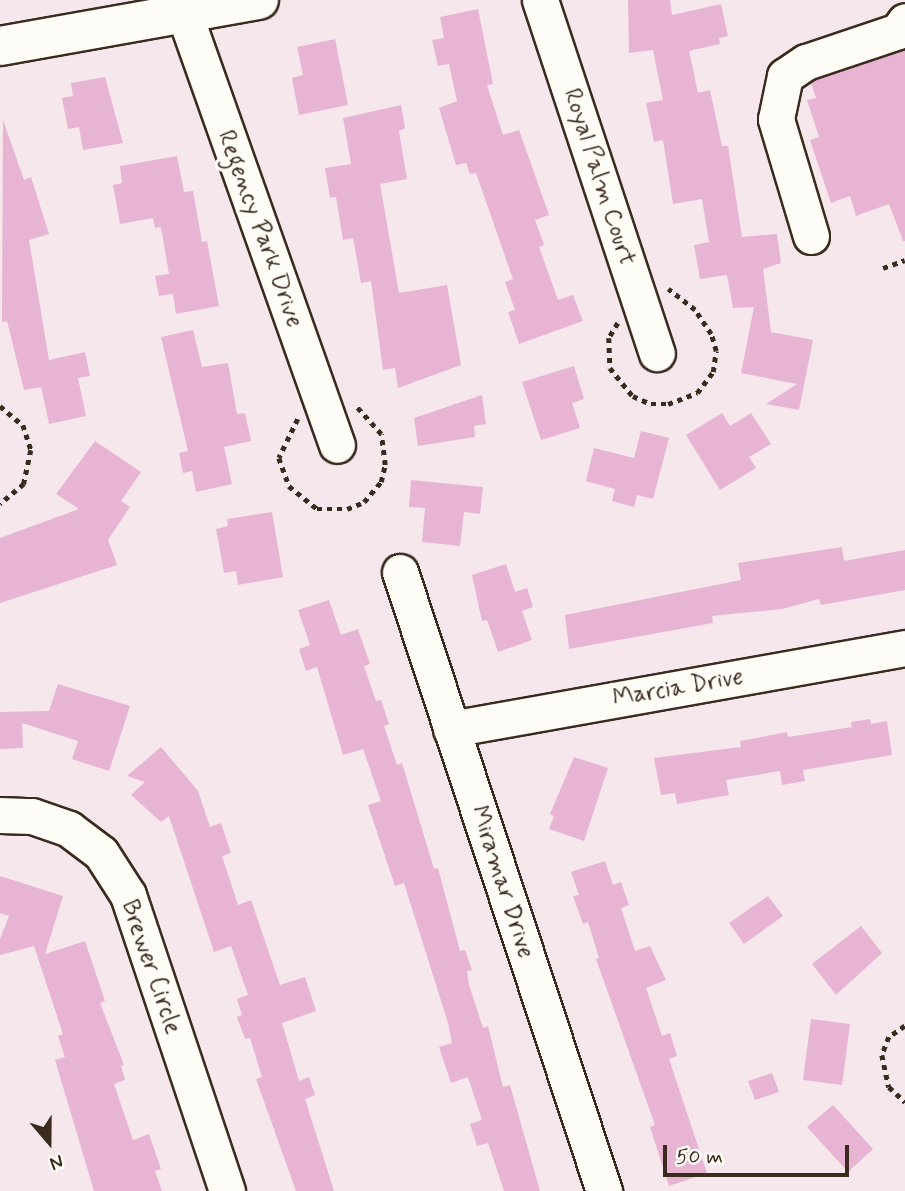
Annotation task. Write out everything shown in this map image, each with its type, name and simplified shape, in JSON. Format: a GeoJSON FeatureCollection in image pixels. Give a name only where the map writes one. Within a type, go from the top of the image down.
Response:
{"type":"FeatureCollection","features":[{"type":"Feature","properties":{"kind":"highway"},"geometry":{"type":"LineString","coordinates":[[0,47],[182,7],[260,0]]}},
{"type":"Feature","properties":{"kind":"street","name":"Royal Palm Court"},"geometry":{"type":"LineString","coordinates":[[540,0],[657,353]]}},
{"type":"Feature","properties":{"kind":"street","name":"Regency Park Drive"},"geometry":{"type":"LineString","coordinates":[[182,7],[337,445]]}},
{"type":"Feature","properties":{"kind":"street"},"geometry":{"type":"LineString","coordinates":[[811,236],[776,119],[785,76],[806,62],[898,31],[905,21]]}},
{"type":"Feature","properties":{"kind":"street","name":"Miramar Drive"},"geometry":{"type":"LineString","coordinates":[[400,572],[604,1191]]}},
{"type":"Feature","properties":{"kind":"street","name":"Marcia Drive"},"geometry":{"type":"LineString","coordinates":[[451,729],[905,648]]}},
{"type":"Feature","properties":{"kind":"street","name":"Brewer Circle"},"geometry":{"type":"LineString","coordinates":[[0,815],[32,816],[69,829],[102,853],[128,895],[227,1191]]}},
{"type":"Feature","properties":{"kind":"path"},"geometry":{"type":"LineString","coordinates":[[883,268],[905,260]]}},
{"type":"Feature","properties":{"kind":"path"},"geometry":{"type":"LineString","coordinates":[[0,406],[23,425],[31,450],[24,484],[0,504]]}},
{"type":"Feature","properties":{"kind":"path"},"geometry":{"type":"LineString","coordinates":[[905,1026],[889,1037],[882,1055],[889,1087],[905,1102]]}},
{"type":"Feature","properties":{"kind":"building"},"geometry":{"type":"Polygon","coordinates":[[[628,0],[670,0],[672,15],[721,4],[728,36],[719,38],[720,44],[689,51],[698,93],[710,90],[722,146],[728,146],[742,237],[777,234],[781,263],[763,269],[771,332],[813,340],[799,410],[766,404],[797,384],[741,373],[754,307],[733,308],[727,275],[700,279],[694,245],[709,242],[702,199],[673,204],[663,140],[654,142],[646,103],[663,100],[653,50],[629,53],[628,0]]]}},
{"type":"Feature","properties":{"kind":"building"},"geometry":{"type":"Polygon","coordinates":[[[478,9],[493,84],[487,85],[503,135],[519,130],[549,215],[535,220],[544,245],[539,247],[558,300],[573,295],[583,321],[519,344],[508,312],[515,310],[505,282],[513,279],[476,173],[470,174],[466,163],[456,165],[439,108],[457,101],[449,64],[438,66],[432,40],[444,38],[440,17],[478,9]]]}},
{"type":"Feature","properties":{"kind":"building"},"geometry":{"type":"Polygon","coordinates":[[[335,39],[348,105],[299,115],[292,78],[303,75],[297,47],[335,39]]]}},
{"type":"Feature","properties":{"kind":"building"},"geometry":{"type":"Polygon","coordinates":[[[905,50],[903,241],[889,204],[856,216],[850,196],[831,203],[810,140],[819,137],[807,100],[816,98],[811,83],[815,80],[905,50]]]}},
{"type":"Feature","properties":{"kind":"building"},"geometry":{"type":"Polygon","coordinates":[[[105,77],[123,143],[83,150],[79,127],[68,129],[62,98],[73,96],[71,83],[105,77]]]}},
{"type":"Feature","properties":{"kind":"building"},"geometry":{"type":"Polygon","coordinates":[[[401,105],[405,128],[399,131],[407,179],[380,184],[399,293],[447,285],[461,365],[398,388],[395,368],[383,370],[371,281],[361,283],[353,238],[343,240],[336,197],[330,198],[325,168],[351,164],[343,118],[401,105]]]}},
{"type":"Feature","properties":{"kind":"building"},"geometry":{"type":"Polygon","coordinates":[[[3,120],[24,180],[31,177],[49,234],[29,240],[49,360],[85,352],[90,376],[78,378],[86,416],[49,424],[41,387],[24,390],[7,321],[2,322],[3,120]]]}},
{"type":"Feature","properties":{"kind":"building"},"geometry":{"type":"Polygon","coordinates":[[[177,156],[184,192],[193,191],[202,242],[207,241],[219,306],[176,314],[173,294],[159,296],[155,276],[169,274],[161,227],[155,228],[153,218],[120,224],[113,185],[122,183],[120,166],[177,156]]]}},
{"type":"Feature","properties":{"kind":"building"},"geometry":{"type":"Polygon","coordinates":[[[193,330],[202,367],[228,363],[237,414],[245,413],[251,441],[224,447],[232,484],[196,492],[192,471],[183,473],[179,453],[188,451],[161,337],[193,330]]]}},
{"type":"Feature","properties":{"kind":"building"},"geometry":{"type":"Polygon","coordinates":[[[574,366],[584,399],[572,403],[580,428],[541,440],[522,382],[574,366]]]}},
{"type":"Feature","properties":{"kind":"building"},"geometry":{"type":"Polygon","coordinates":[[[482,395],[486,424],[474,426],[475,437],[418,446],[414,418],[482,395]]]}},
{"type":"Feature","properties":{"kind":"building"},"geometry":{"type":"Polygon","coordinates":[[[722,413],[730,426],[751,413],[771,444],[749,457],[756,468],[720,490],[686,435],[722,413]]]}},
{"type":"Feature","properties":{"kind":"building"},"geometry":{"type":"Polygon","coordinates":[[[641,431],[669,438],[653,499],[637,495],[634,507],[612,501],[615,489],[586,481],[594,448],[634,458],[641,431]]]}},
{"type":"Feature","properties":{"kind":"building"},"geometry":{"type":"Polygon","coordinates":[[[95,441],[141,472],[121,501],[130,507],[108,540],[117,565],[0,603],[0,538],[79,509],[56,494],[95,441]]]}},
{"type":"Feature","properties":{"kind":"building"},"geometry":{"type":"Polygon","coordinates":[[[411,480],[483,487],[480,514],[464,512],[460,546],[422,542],[425,508],[409,507],[411,480]]]}},
{"type":"Feature","properties":{"kind":"building"},"geometry":{"type":"Polygon","coordinates":[[[272,512],[283,577],[238,585],[236,571],[224,573],[216,529],[228,526],[227,519],[272,512]]]}},
{"type":"Feature","properties":{"kind":"building"},"geometry":{"type":"Polygon","coordinates":[[[842,547],[844,561],[905,550],[905,590],[821,605],[819,599],[782,609],[712,616],[713,623],[569,649],[565,615],[741,580],[738,563],[842,547]]]}},
{"type":"Feature","properties":{"kind":"building"},"geometry":{"type":"Polygon","coordinates":[[[506,564],[515,592],[527,588],[533,607],[522,611],[532,640],[498,652],[487,620],[482,621],[472,575],[506,564]]]}},
{"type":"Feature","properties":{"kind":"building"},"geometry":{"type":"Polygon","coordinates":[[[329,600],[341,635],[358,629],[370,664],[364,666],[376,701],[381,700],[389,724],[384,726],[397,765],[402,763],[434,869],[438,868],[460,951],[465,950],[472,970],[467,971],[469,985],[483,1028],[488,1026],[503,1087],[510,1085],[540,1191],[504,1191],[488,1143],[477,1146],[470,1124],[482,1120],[468,1077],[451,1083],[439,1047],[452,1043],[448,1023],[404,883],[395,886],[368,805],[381,801],[363,749],[343,755],[317,667],[306,671],[299,649],[310,645],[298,610],[329,600]]]}},
{"type":"Feature","properties":{"kind":"building"},"geometry":{"type":"Polygon","coordinates":[[[58,684],[130,706],[109,771],[72,759],[78,741],[22,723],[23,748],[0,749],[0,712],[49,711],[58,684]]]}},
{"type":"Feature","properties":{"kind":"building"},"geometry":{"type":"Polygon","coordinates":[[[870,719],[871,724],[887,721],[892,755],[803,770],[805,781],[782,785],[780,771],[726,780],[729,795],[677,804],[675,793],[661,795],[654,758],[741,747],[740,741],[787,732],[788,737],[852,727],[851,722],[870,719]]]}},
{"type":"Feature","properties":{"kind":"building"},"geometry":{"type":"Polygon","coordinates":[[[161,747],[198,791],[210,827],[221,823],[231,853],[222,856],[238,905],[251,900],[280,985],[305,977],[316,1011],[282,1023],[299,1081],[309,1077],[315,1095],[305,1099],[334,1191],[296,1191],[256,1079],[262,1077],[250,1038],[245,1039],[237,1017],[242,1015],[237,999],[248,995],[231,946],[214,952],[169,816],[161,822],[131,795],[145,782],[127,776],[161,747]]]}},
{"type":"Feature","properties":{"kind":"building"},"geometry":{"type":"Polygon","coordinates":[[[574,757],[608,768],[584,841],[549,829],[554,816],[550,814],[574,757]]]}},
{"type":"Feature","properties":{"kind":"building"},"geometry":{"type":"Polygon","coordinates":[[[605,861],[613,885],[621,882],[629,905],[621,908],[635,951],[650,946],[666,980],[646,988],[662,1036],[670,1033],[677,1056],[669,1059],[707,1173],[669,1186],[650,1127],[655,1125],[596,959],[599,958],[588,922],[583,924],[573,896],[579,895],[571,872],[605,861]]]}},
{"type":"Feature","properties":{"kind":"building"},"geometry":{"type":"Polygon","coordinates":[[[0,876],[63,896],[45,954],[85,941],[105,1001],[100,1003],[124,1065],[121,1066],[125,1080],[114,1084],[133,1140],[149,1134],[161,1169],[155,1171],[162,1191],[94,1191],[55,1060],[65,1057],[58,1036],[63,1034],[34,946],[0,955],[0,939],[9,916],[0,913],[0,876]]]}},
{"type":"Feature","properties":{"kind":"building"},"geometry":{"type":"Polygon","coordinates":[[[768,896],[783,916],[744,944],[729,923],[768,896]]]}},
{"type":"Feature","properties":{"kind":"building"},"geometry":{"type":"Polygon","coordinates":[[[861,926],[882,953],[836,995],[812,964],[861,926]]]}},
{"type":"Feature","properties":{"kind":"building"},"geometry":{"type":"Polygon","coordinates":[[[811,1019],[850,1024],[842,1085],[803,1080],[811,1019]]]}},
{"type":"Feature","properties":{"kind":"building"},"geometry":{"type":"Polygon","coordinates":[[[772,1073],[779,1092],[755,1100],[748,1081],[772,1073]]]}},
{"type":"Feature","properties":{"kind":"building"},"geometry":{"type":"Polygon","coordinates":[[[833,1105],[873,1149],[848,1172],[807,1127],[833,1105]]]}}]}
